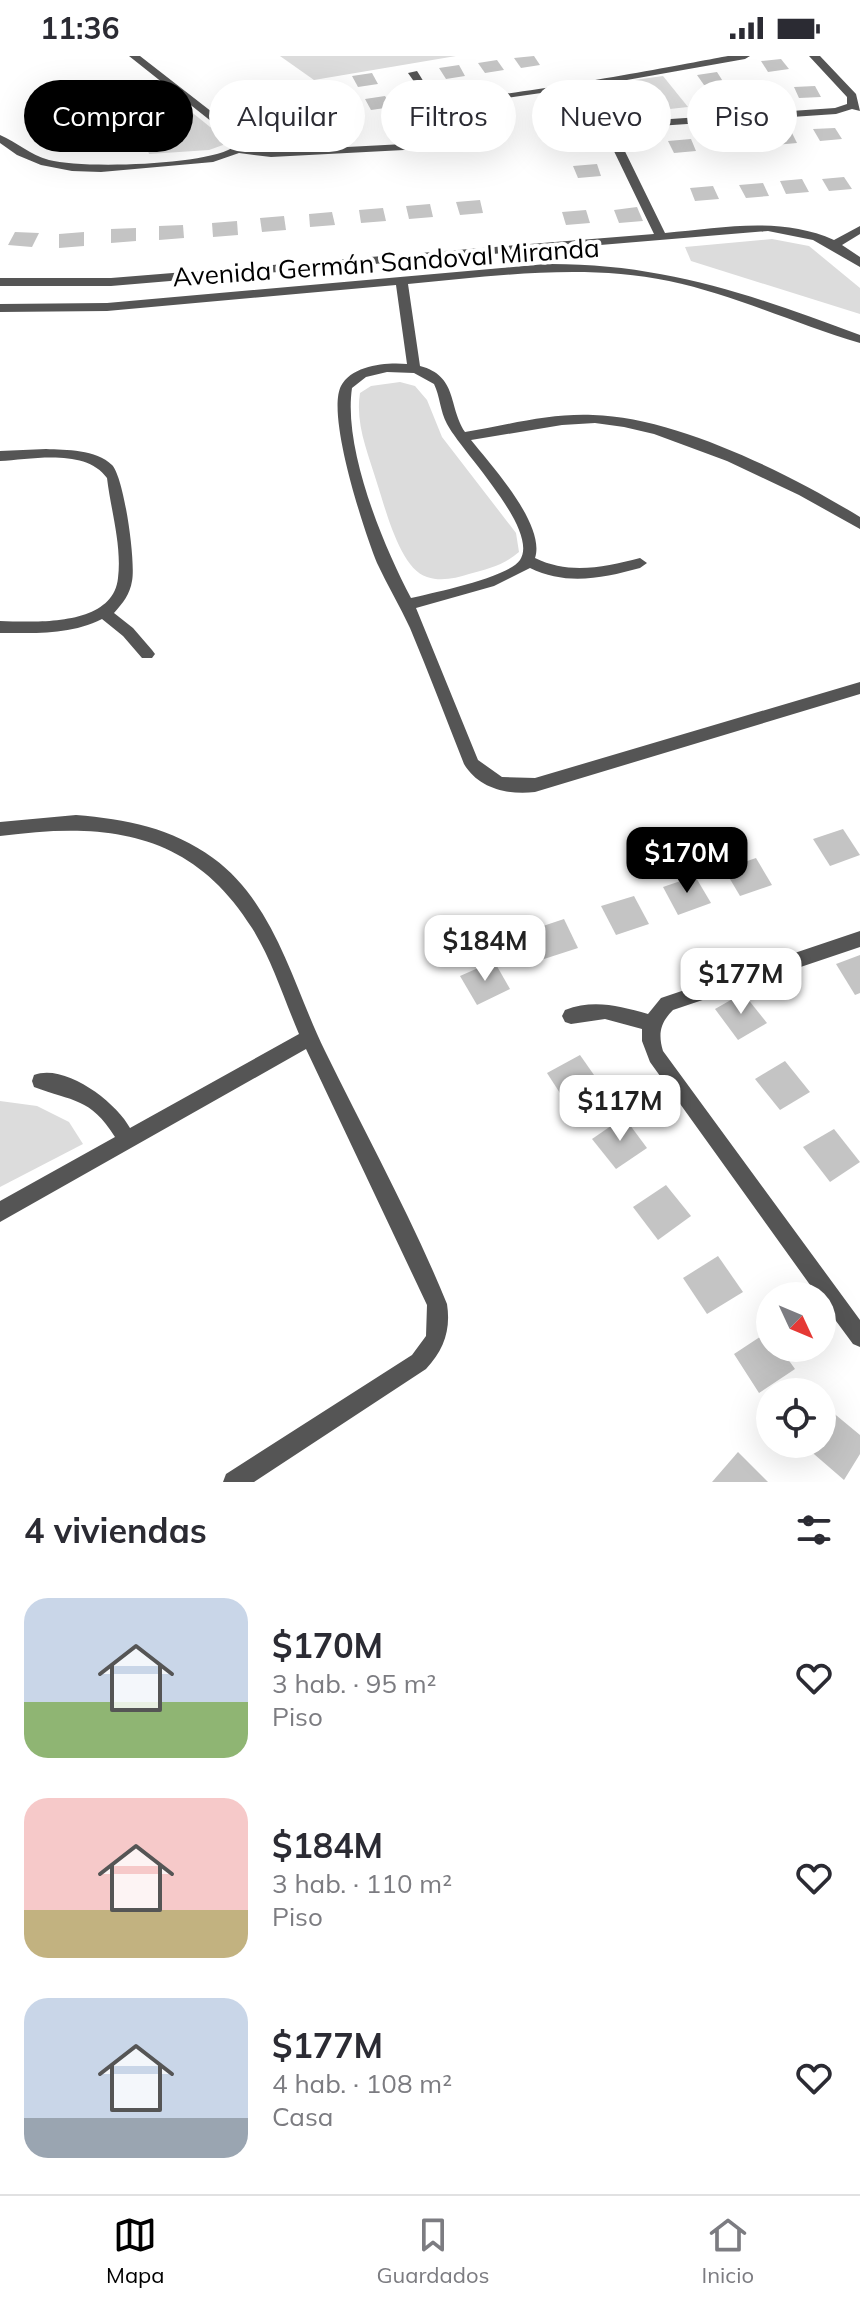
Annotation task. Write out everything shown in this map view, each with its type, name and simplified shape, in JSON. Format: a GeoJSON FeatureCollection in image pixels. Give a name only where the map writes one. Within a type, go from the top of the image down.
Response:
{"type":"FeatureCollection","features":[{"type":"Feature","properties":{"kind":"street"},"geometry":{"type":"LineString","coordinates":[[134,56],[209,115]]}},
{"type":"Feature","properties":{"kind":"street"},"geometry":{"type":"LineString","coordinates":[[604,80],[745,56]]}},
{"type":"Feature","properties":{"kind":"street"},"geometry":{"type":"LineString","coordinates":[[671,122],[856,107],[852,96],[814,56]]}},
{"type":"Feature","properties":{"kind":"street"},"geometry":{"type":"LineString","coordinates":[[413,73],[431,98],[450,103],[532,93]]}},
{"type":"Feature","properties":{"kind":"street"},"geometry":{"type":"LineString","coordinates":[[0,138],[29,158],[77,168],[220,158],[233,152]]}},
{"type":"Feature","properties":{"kind":"street"},"geometry":{"type":"LineString","coordinates":[[254,152],[309,152]]}},
{"type":"Feature","properties":{"kind":"street"},"geometry":{"type":"LineString","coordinates":[[621,152],[661,236]]}},
{"type":"Feature","properties":{"kind":"street","name":"Avenida Germán Sandoval Miranda"},"geometry":{"type":"LineString","coordinates":[[0,282],[66,284],[780,228],[804,233],[834,245],[860,263]]}},
{"type":"Feature","properties":{"kind":"street"},"geometry":{"type":"LineString","coordinates":[[834,245],[860,229]]}},
{"type":"Feature","properties":{"kind":"street"},"geometry":{"type":"LineString","coordinates":[[637,238],[634,254],[638,270]]}},
{"type":"Feature","properties":{"kind":"street","name":"Avenida Germán Sandoval Miranda"},"geometry":{"type":"LineString","coordinates":[[0,308],[70,309],[574,266],[638,270],[748,298],[860,339]]}},
{"type":"Feature","properties":{"kind":"street"},"geometry":{"type":"LineString","coordinates":[[167,277],[169,301]]}},
{"type":"Feature","properties":{"kind":"street"},"geometry":{"type":"LineString","coordinates":[[401,280],[414,367]]}},
{"type":"Feature","properties":{"kind":"street"},"geometry":{"type":"LineString","coordinates":[[407,605],[511,575],[528,561],[532,552],[530,541],[511,503],[462,437],[447,410],[441,383],[426,371],[414,367],[361,374],[347,385],[344,396],[346,432],[384,561],[407,605],[472,764],[488,779],[511,787],[535,785],[860,688]]}},
{"type":"Feature","properties":{"kind":"street"},"geometry":{"type":"LineString","coordinates":[[462,437],[578,419],[626,423],[671,436],[743,464],[860,524]]}},
{"type":"Feature","properties":{"kind":"street"},"geometry":{"type":"LineString","coordinates":[[0,456],[84,456],[100,460],[111,471],[126,580],[122,592],[103,612],[71,625],[0,627]]}},
{"type":"Feature","properties":{"kind":"street"},"geometry":{"type":"LineString","coordinates":[[528,561],[557,574],[572,576],[640,563]]}},
{"type":"Feature","properties":{"kind":"street"},"geometry":{"type":"LineString","coordinates":[[103,612],[128,632],[147,654]]}},
{"type":"Feature","properties":{"kind":"street"},"geometry":{"type":"LineString","coordinates":[[0,829],[61,822],[120,825],[145,830],[190,849],[226,880],[258,922],[309,1038],[437,1304],[440,1321],[437,1338],[419,1362],[234,1482]]}},
{"type":"Feature","properties":{"kind":"street"},"geometry":{"type":"LineString","coordinates":[[860,939],[679,999],[658,1012],[650,1033],[656,1056],[860,1337]]}},
{"type":"Feature","properties":{"kind":"street"},"geometry":{"type":"LineString","coordinates":[[571,1016],[605,1011],[637,1016],[652,1023]]}},
{"type":"Feature","properties":{"kind":"street"},"geometry":{"type":"LineString","coordinates":[[0,1212],[309,1038]]}},
{"type":"Feature","properties":{"kind":"street"},"geometry":{"type":"LineString","coordinates":[[41,1081],[74,1089],[98,1101],[110,1112],[127,1141]]}},
{"type":"Feature","properties":{"kind":"shaded area"},"geometry":{"type":"Polygon","coordinates":[[[280,56],[456,56],[314,80],[280,56]]]}},
{"type":"Feature","properties":{"kind":"shaded area"},"geometry":{"type":"Polygon","coordinates":[[[663,76],[666,80],[635,80],[663,76]]]}},
{"type":"Feature","properties":{"kind":"shaded area"},"geometry":{"type":"Polygon","coordinates":[[[671,86],[687,106],[671,109],[671,86]]]}},
{"type":"Feature","properties":{"kind":"shaded area"},"geometry":{"type":"Polygon","coordinates":[[[193,113],[209,126],[209,150],[193,151],[193,113]]]}},
{"type":"Feature","properties":{"kind":"shaded area"},"geometry":{"type":"Polygon","coordinates":[[[772,239],[809,246],[860,288],[860,314],[691,261],[685,247],[772,239]]]}},
{"type":"Feature","properties":{"kind":"shaded area"},"geometry":{"type":"Polygon","coordinates":[[[400,382],[415,386],[427,400],[442,437],[516,533],[519,552],[508,560],[464,575],[438,579],[417,572],[401,550],[366,450],[359,405],[360,393],[371,386],[400,382]]]}},
{"type":"Feature","properties":{"kind":"shaded area"},"geometry":{"type":"Polygon","coordinates":[[[0,1101],[37,1106],[69,1122],[83,1144],[0,1187],[0,1101]]]}},
{"type":"Feature","properties":{"kind":"building"},"geometry":{"type":"Polygon","coordinates":[[[534,56],[540,65],[521,68],[514,58],[534,56]]]}},
{"type":"Feature","properties":{"kind":"building"},"geometry":{"type":"Polygon","coordinates":[[[781,59],[789,69],[768,72],[761,61],[781,59]]]}},
{"type":"Feature","properties":{"kind":"building"},"geometry":{"type":"Polygon","coordinates":[[[497,60],[504,70],[485,73],[478,63],[497,60]]]}},
{"type":"Feature","properties":{"kind":"building"},"geometry":{"type":"Polygon","coordinates":[[[459,65],[465,76],[446,79],[439,68],[459,65]]]}},
{"type":"Feature","properties":{"kind":"building"},"geometry":{"type":"Polygon","coordinates":[[[717,72],[722,80],[700,80],[697,75],[717,72]]]}},
{"type":"Feature","properties":{"kind":"building"},"geometry":{"type":"Polygon","coordinates":[[[372,73],[378,84],[365,86],[365,80],[354,80],[352,76],[372,73]]]}},
{"type":"Feature","properties":{"kind":"building"},"geometry":{"type":"Polygon","coordinates":[[[815,86],[821,97],[799,98],[797,87],[815,86]]]}},
{"type":"Feature","properties":{"kind":"building"},"geometry":{"type":"Polygon","coordinates":[[[381,97],[381,109],[371,110],[365,99],[381,97]]]}},
{"type":"Feature","properties":{"kind":"building"},"geometry":{"type":"Polygon","coordinates":[[[835,128],[842,139],[820,141],[813,129],[835,128]]]}},
{"type":"Feature","properties":{"kind":"building"},"geometry":{"type":"Polygon","coordinates":[[[687,139],[687,152],[674,153],[671,141],[687,139]]]}},
{"type":"Feature","properties":{"kind":"building"},"geometry":{"type":"Polygon","coordinates":[[[597,164],[601,176],[578,178],[573,166],[597,164]]]}},
{"type":"Feature","properties":{"kind":"building"},"geometry":{"type":"Polygon","coordinates":[[[844,177],[852,189],[829,191],[822,179],[844,177]]]}},
{"type":"Feature","properties":{"kind":"building"},"geometry":{"type":"Polygon","coordinates":[[[802,179],[809,192],[786,194],[780,181],[802,179]]]}},
{"type":"Feature","properties":{"kind":"building"},"geometry":{"type":"Polygon","coordinates":[[[763,183],[769,196],[746,198],[739,185],[763,183]]]}},
{"type":"Feature","properties":{"kind":"building"},"geometry":{"type":"Polygon","coordinates":[[[713,186],[719,199],[695,201],[690,188],[713,186]]]}},
{"type":"Feature","properties":{"kind":"building"},"geometry":{"type":"Polygon","coordinates":[[[480,200],[483,213],[460,215],[456,202],[480,200]]]}},
{"type":"Feature","properties":{"kind":"building"},"geometry":{"type":"Polygon","coordinates":[[[430,204],[433,217],[409,219],[406,206],[430,204]]]}},
{"type":"Feature","properties":{"kind":"building"},"geometry":{"type":"Polygon","coordinates":[[[637,207],[643,221],[619,223],[614,210],[637,207]]]}},
{"type":"Feature","properties":{"kind":"building"},"geometry":{"type":"Polygon","coordinates":[[[383,208],[386,221],[361,223],[359,210],[383,208]]]}},
{"type":"Feature","properties":{"kind":"building"},"geometry":{"type":"Polygon","coordinates":[[[586,210],[590,223],[566,225],[562,212],[586,210]]]}},
{"type":"Feature","properties":{"kind":"building"},"geometry":{"type":"Polygon","coordinates":[[[332,212],[335,225],[310,227],[309,214],[332,212]]]}},
{"type":"Feature","properties":{"kind":"building"},"geometry":{"type":"Polygon","coordinates":[[[284,216],[286,230],[262,232],[260,218],[284,216]]]}},
{"type":"Feature","properties":{"kind":"building"},"geometry":{"type":"Polygon","coordinates":[[[237,221],[238,235],[213,237],[212,223],[237,221]]]}},
{"type":"Feature","properties":{"kind":"building"},"geometry":{"type":"Polygon","coordinates":[[[183,225],[184,238],[159,240],[159,226],[183,225]]]}},
{"type":"Feature","properties":{"kind":"building"},"geometry":{"type":"Polygon","coordinates":[[[136,228],[136,241],[111,243],[111,229],[136,228]]]}},
{"type":"Feature","properties":{"kind":"building"},"geometry":{"type":"Polygon","coordinates":[[[15,232],[39,233],[32,247],[8,245],[15,232]]]}},
{"type":"Feature","properties":{"kind":"building"},"geometry":{"type":"Polygon","coordinates":[[[84,232],[84,246],[59,248],[59,234],[84,232]]]}},
{"type":"Feature","properties":{"kind":"building"},"geometry":{"type":"Polygon","coordinates":[[[843,829],[860,855],[830,866],[813,839],[843,829]]]}},
{"type":"Feature","properties":{"kind":"building"},"geometry":{"type":"Polygon","coordinates":[[[756,858],[772,885],[740,896],[724,869],[756,858]]]}},
{"type":"Feature","properties":{"kind":"building"},"geometry":{"type":"Polygon","coordinates":[[[695,876],[711,903],[678,915],[663,887],[695,876]]]}},
{"type":"Feature","properties":{"kind":"building"},"geometry":{"type":"Polygon","coordinates":[[[634,896],[649,924],[616,935],[601,906],[634,896]]]}},
{"type":"Feature","properties":{"kind":"building"},"geometry":{"type":"Polygon","coordinates":[[[564,919],[578,948],[544,959],[531,930],[564,919]]]}},
{"type":"Feature","properties":{"kind":"building"},"geometry":{"type":"Polygon","coordinates":[[[860,955],[860,993],[855,995],[836,964],[860,955]]]}},
{"type":"Feature","properties":{"kind":"building"},"geometry":{"type":"Polygon","coordinates":[[[494,961],[510,989],[477,1005],[460,976],[494,961]]]}},
{"type":"Feature","properties":{"kind":"building"},"geometry":{"type":"Polygon","coordinates":[[[743,993],[767,1023],[738,1040],[715,1009],[743,993]]]}},
{"type":"Feature","properties":{"kind":"building"},"geometry":{"type":"Polygon","coordinates":[[[580,1055],[601,1085],[567,1104],[547,1073],[580,1055]]]}},
{"type":"Feature","properties":{"kind":"building"},"geometry":{"type":"Polygon","coordinates":[[[785,1061],[810,1092],[780,1110],[755,1079],[785,1061]]]}},
{"type":"Feature","properties":{"kind":"building"},"geometry":{"type":"Polygon","coordinates":[[[624,1117],[647,1148],[616,1169],[592,1139],[624,1117]]]}},
{"type":"Feature","properties":{"kind":"building"},"geometry":{"type":"Polygon","coordinates":[[[834,1129],[860,1162],[830,1182],[803,1147],[834,1129]]]}},
{"type":"Feature","properties":{"kind":"building"},"geometry":{"type":"Polygon","coordinates":[[[666,1185],[691,1216],[658,1240],[633,1207],[666,1185]]]}},
{"type":"Feature","properties":{"kind":"building"},"geometry":{"type":"Polygon","coordinates":[[[718,1256],[743,1292],[707,1314],[683,1278],[718,1256]]]}},
{"type":"Feature","properties":{"kind":"building"},"geometry":{"type":"Polygon","coordinates":[[[756,1340],[756,1362],[790,1362],[795,1369],[782,1378],[756,1378],[756,1388],[734,1354],[756,1340]]]}},
{"type":"Feature","properties":{"kind":"building"},"geometry":{"type":"Polygon","coordinates":[[[836,1415],[860,1435],[860,1454],[844,1480],[819,1458],[836,1458],[836,1415]]]}},
{"type":"Feature","properties":{"kind":"building"},"geometry":{"type":"Polygon","coordinates":[[[738,1452],[768,1482],[712,1482],[738,1452]]]}}]}
